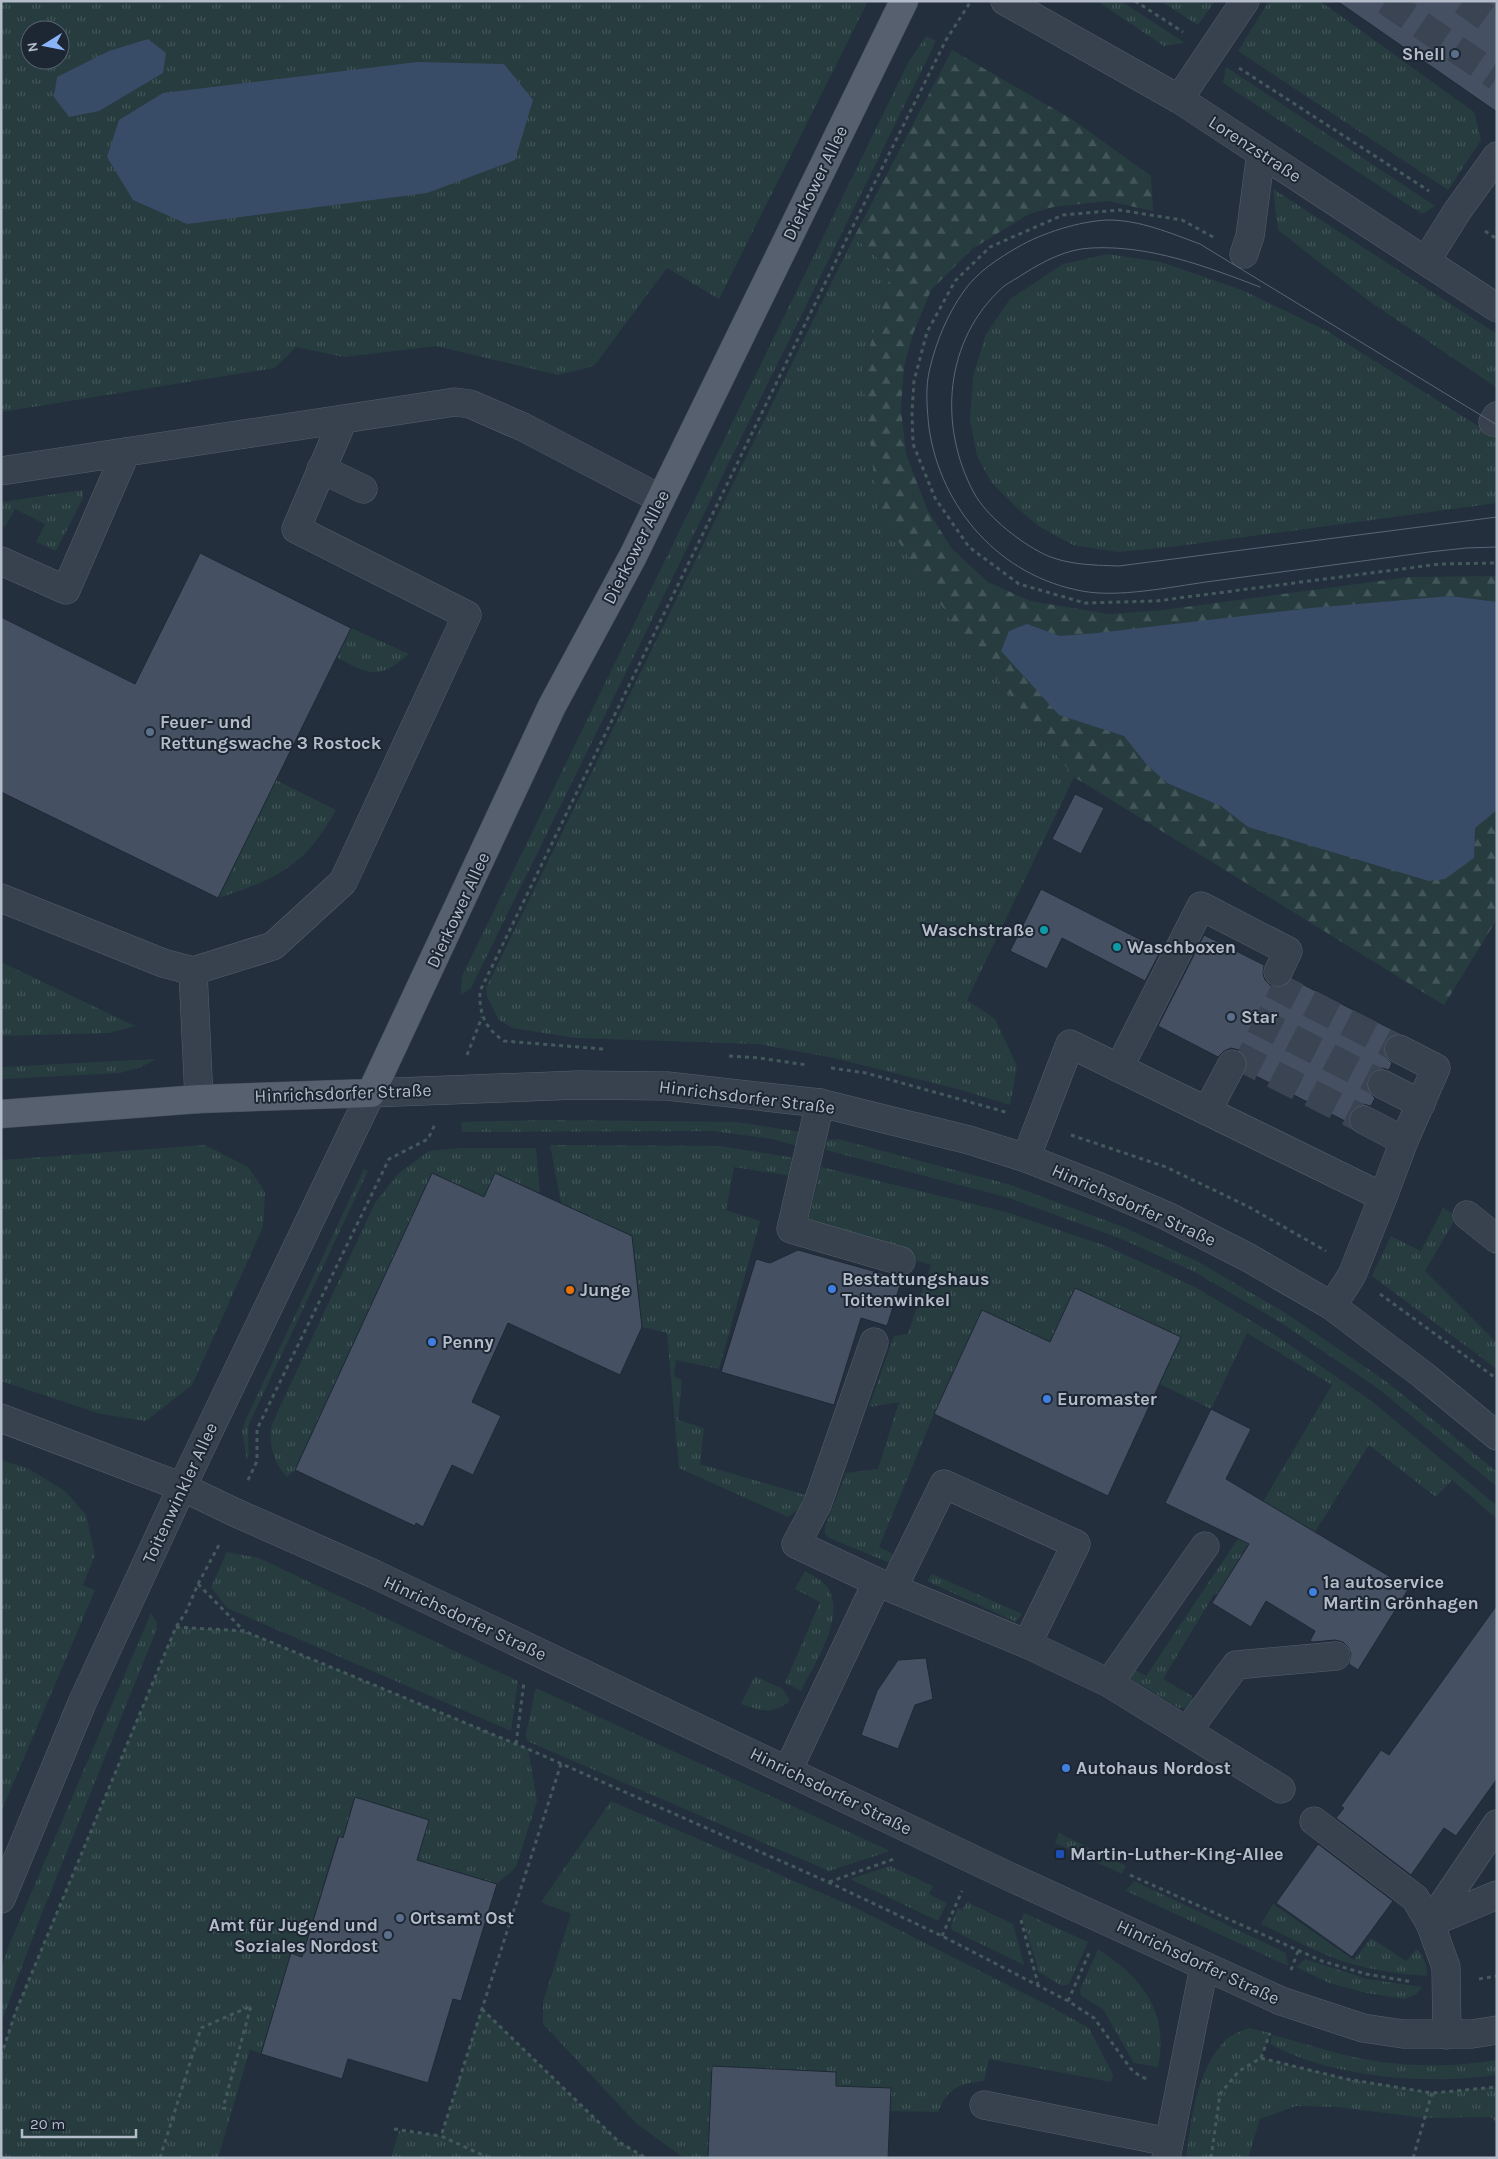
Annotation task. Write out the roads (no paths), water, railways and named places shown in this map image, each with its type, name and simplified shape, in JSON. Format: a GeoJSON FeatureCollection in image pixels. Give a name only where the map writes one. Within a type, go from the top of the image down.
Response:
{"type":"FeatureCollection","features":[{"type":"Feature","properties":{"kind":"main road","name":"Dierkower Allee"},"geometry":{"type":"LineString","coordinates":[[371,1093],[552,706],[634,556],[904,1]]}},
{"type":"Feature","properties":{"kind":"main road","name":"Hinrichsdorfer Straße"},"geometry":{"type":"LineString","coordinates":[[1,1114],[199,1099],[371,1093]]}},
{"type":"Feature","properties":{"kind":"street","name":"Lorenzstraße"},"geometry":{"type":"LineString","coordinates":[[1005,1],[1179,99],[1497,308]]}},
{"type":"Feature","properties":{"kind":"street"},"geometry":{"type":"LineString","coordinates":[[1179,99],[1245,1]]}},
{"type":"Feature","properties":{"kind":"street"},"geometry":{"type":"LineString","coordinates":[[1244,254],[1250,236],[1261,153]]}},
{"type":"Feature","properties":{"kind":"street"},"geometry":{"type":"LineString","coordinates":[[1426,261],[1458,210],[1497,156]]}},
{"type":"Feature","properties":{"kind":"street"},"geometry":{"type":"LineString","coordinates":[[1,471],[455,402],[470,404],[523,427],[661,499]]}},
{"type":"Feature","properties":{"kind":"street"},"geometry":{"type":"LineString","coordinates":[[1,898],[163,963],[193,971],[273,946],[343,882],[467,615],[296,529],[343,420]]}},
{"type":"Feature","properties":{"kind":"street"},"geometry":{"type":"LineString","coordinates":[[1,561],[66,590],[126,452]]}},
{"type":"Feature","properties":{"kind":"street"},"geometry":{"type":"LineString","coordinates":[[321,469],[363,489]]}},
{"type":"Feature","properties":{"kind":"street"},"geometry":{"type":"LineString","coordinates":[[1119,1068],[1201,906],[1288,951],[1278,972]]}},
{"type":"Feature","properties":{"kind":"street"},"geometry":{"type":"LineString","coordinates":[[193,971],[199,1099]]}},
{"type":"Feature","properties":{"kind":"street"},"geometry":{"type":"LineString","coordinates":[[1026,1158],[1070,1044],[1383,1197]]}},
{"type":"Feature","properties":{"kind":"street"},"geometry":{"type":"LineString","coordinates":[[1332,1306],[1352,1275],[1404,1141],[1436,1068],[1399,1049]]}},
{"type":"Feature","properties":{"kind":"street"},"geometry":{"type":"LineString","coordinates":[[1207,1111],[1232,1064]]}},
{"type":"Feature","properties":{"kind":"street"},"geometry":{"type":"LineString","coordinates":[[1382,1084],[1421,1104]]}},
{"type":"Feature","properties":{"kind":"street","name":"Hinrichsdorfer Straße"},"geometry":{"type":"LineString","coordinates":[[371,1093],[578,1085],[667,1086],[820,1103],[969,1140],[1026,1158],[1167,1216],[1249,1258],[1332,1306],[1423,1375],[1497,1436]]}},
{"type":"Feature","properties":{"kind":"street","name":"Toitenwinkler Allee"},"geometry":{"type":"LineString","coordinates":[[1,1899],[82,1702],[182,1487],[371,1093]]}},
{"type":"Feature","properties":{"kind":"street"},"geometry":{"type":"LineString","coordinates":[[820,1103],[791,1229],[901,1261]]}},
{"type":"Feature","properties":{"kind":"street"},"geometry":{"type":"LineString","coordinates":[[1364,1120],[1404,1141]]}},
{"type":"Feature","properties":{"kind":"street"},"geometry":{"type":"LineString","coordinates":[[1467,1215],[1497,1239]]}},
{"type":"Feature","properties":{"kind":"street"},"geometry":{"type":"LineString","coordinates":[[874,1342],[817,1505],[796,1544],[885,1585],[1027,1644],[1109,1683],[1281,1789]]}},
{"type":"Feature","properties":{"kind":"street","name":"Hinrichsdorfer Straße"},"geometry":{"type":"LineString","coordinates":[[1,1418],[182,1487],[374,1574],[1204,1968],[1280,2001],[1363,2028],[1403,2034],[1447,2034],[1497,2030]]}},
{"type":"Feature","properties":{"kind":"street"},"geometry":{"type":"LineString","coordinates":[[788,1770],[885,1585],[944,1484],[1076,1544],[1027,1644]]}},
{"type":"Feature","properties":{"kind":"street"},"geometry":{"type":"LineString","coordinates":[[1109,1683],[1206,1546]]}},
{"type":"Feature","properties":{"kind":"street"},"geometry":{"type":"LineString","coordinates":[[1188,1730],[1236,1665],[1336,1656]]}},
{"type":"Feature","properties":{"kind":"street"},"geometry":{"type":"LineString","coordinates":[[1314,1821],[1415,1898],[1430,1923],[1446,1967],[1447,2034]]}},
{"type":"Feature","properties":{"kind":"street"},"geometry":{"type":"LineString","coordinates":[[1430,1923],[1497,1824]]}},
{"type":"Feature","properties":{"kind":"street"},"geometry":{"type":"LineString","coordinates":[[1430,1923],[1497,1895]]}},
{"type":"Feature","properties":{"kind":"street"},"geometry":{"type":"LineString","coordinates":[[984,2105],[1168,2150],[1204,1968]]}},
{"type":"Feature","properties":{"kind":"water"},"geometry":{"type":"Polygon","coordinates":[[[148,39],[166,53],[163,73],[99,111],[69,117],[54,97],[57,77],[109,51],[148,39]]]}},
{"type":"Feature","properties":{"kind":"water"},"geometry":{"type":"Polygon","coordinates":[[[417,62],[504,64],[533,100],[515,160],[427,193],[187,224],[133,200],[107,157],[119,120],[163,93],[417,62]]]}},
{"type":"Feature","properties":{"kind":"water"},"geometry":{"type":"Polygon","coordinates":[[[1450,596],[1497,602],[1497,810],[1475,828],[1474,858],[1445,879],[1429,881],[1248,827],[1221,806],[1167,783],[1147,765],[1124,736],[1059,715],[1001,651],[1009,631],[1027,624],[1060,636],[1311,608],[1450,596]]]}},
{"type":"Feature","properties":{"kind":"tunnel"},"geometry":{"type":"LineString","coordinates":[[1386,1],[1497,77]]}},
{"type":"Feature","properties":{"kind":"tunnel"},"geometry":{"type":"LineString","coordinates":[[1463,1],[1497,25]]}},
{"type":"Feature","properties":{"kind":"tunnel"},"geometry":{"type":"LineString","coordinates":[[1272,984],[1399,1049]]}},
{"type":"Feature","properties":{"kind":"tunnel"},"geometry":{"type":"LineString","coordinates":[[1254,1019],[1382,1084]]}},
{"type":"Feature","properties":{"kind":"tunnel"},"geometry":{"type":"LineString","coordinates":[[1236,1055],[1364,1120]]}},
{"type":"Feature","properties":{"kind":"tram line"},"geometry":{"type":"LineString","coordinates":[[1497,425],[1200,244],[1155,228],[1132,222],[1108,220],[1074,225],[1028,242],[996,261],[982,272],[969,284],[948,318],[936,348],[927,382],[929,428],[936,458],[946,486],[961,511],[979,534],[1001,554],[1025,571],[1052,583],[1096,593],[1127,593],[1429,552],[1497,547]]}},
{"type":"Feature","properties":{"kind":"tram line"},"geometry":{"type":"LineString","coordinates":[[1260,287],[1177,258],[1156,253],[1113,248],[1082,249],[1056,256],[1005,285],[983,308],[969,332],[958,358],[953,385],[952,412],[955,440],[962,467],[974,493],[986,510],[1011,533],[1047,556],[1067,562],[1119,566],[1497,517]]}},
{"type":"Feature","properties":{"kind":"place","name":"Shell"},"geometry":{"type":"Point","coordinates":[1455,54]}},
{"type":"Feature","properties":{"kind":"place","name":"Feuer- und Rettungswache 3 Rostock"},"geometry":{"type":"Point","coordinates":[150,732]}},
{"type":"Feature","properties":{"kind":"place","name":"Waschstraße"},"geometry":{"type":"Point","coordinates":[1044,930]}},
{"type":"Feature","properties":{"kind":"place","name":"Waschboxen"},"geometry":{"type":"Point","coordinates":[1117,947]}},
{"type":"Feature","properties":{"kind":"place","name":"Star"},"geometry":{"type":"Point","coordinates":[1231,1017]}},
{"type":"Feature","properties":{"kind":"place","name":"Bestattungshaus Toitenwinkel"},"geometry":{"type":"Point","coordinates":[832,1289]}},
{"type":"Feature","properties":{"kind":"place","name":"Junge"},"geometry":{"type":"Point","coordinates":[570,1290]}},
{"type":"Feature","properties":{"kind":"place","name":"Penny"},"geometry":{"type":"Point","coordinates":[432,1342]}},
{"type":"Feature","properties":{"kind":"place","name":"Euromaster"},"geometry":{"type":"Point","coordinates":[1047,1399]}},
{"type":"Feature","properties":{"kind":"place","name":"1a autoservice Martin Grönhagen"},"geometry":{"type":"Point","coordinates":[1313,1592]}},
{"type":"Feature","properties":{"kind":"place","name":"Autohaus Nordost"},"geometry":{"type":"Point","coordinates":[1066,1768]}},
{"type":"Feature","properties":{"kind":"place","name":"Martin-Luther-King-Allee"},"geometry":{"type":"Point","coordinates":[1060,1854]}},
{"type":"Feature","properties":{"kind":"place","name":"Ortsamt Ost"},"geometry":{"type":"Point","coordinates":[400,1918]}},
{"type":"Feature","properties":{"kind":"place","name":"Amt für Jugend und Soziales Nordost"},"geometry":{"type":"Point","coordinates":[388,1935]}}]}
